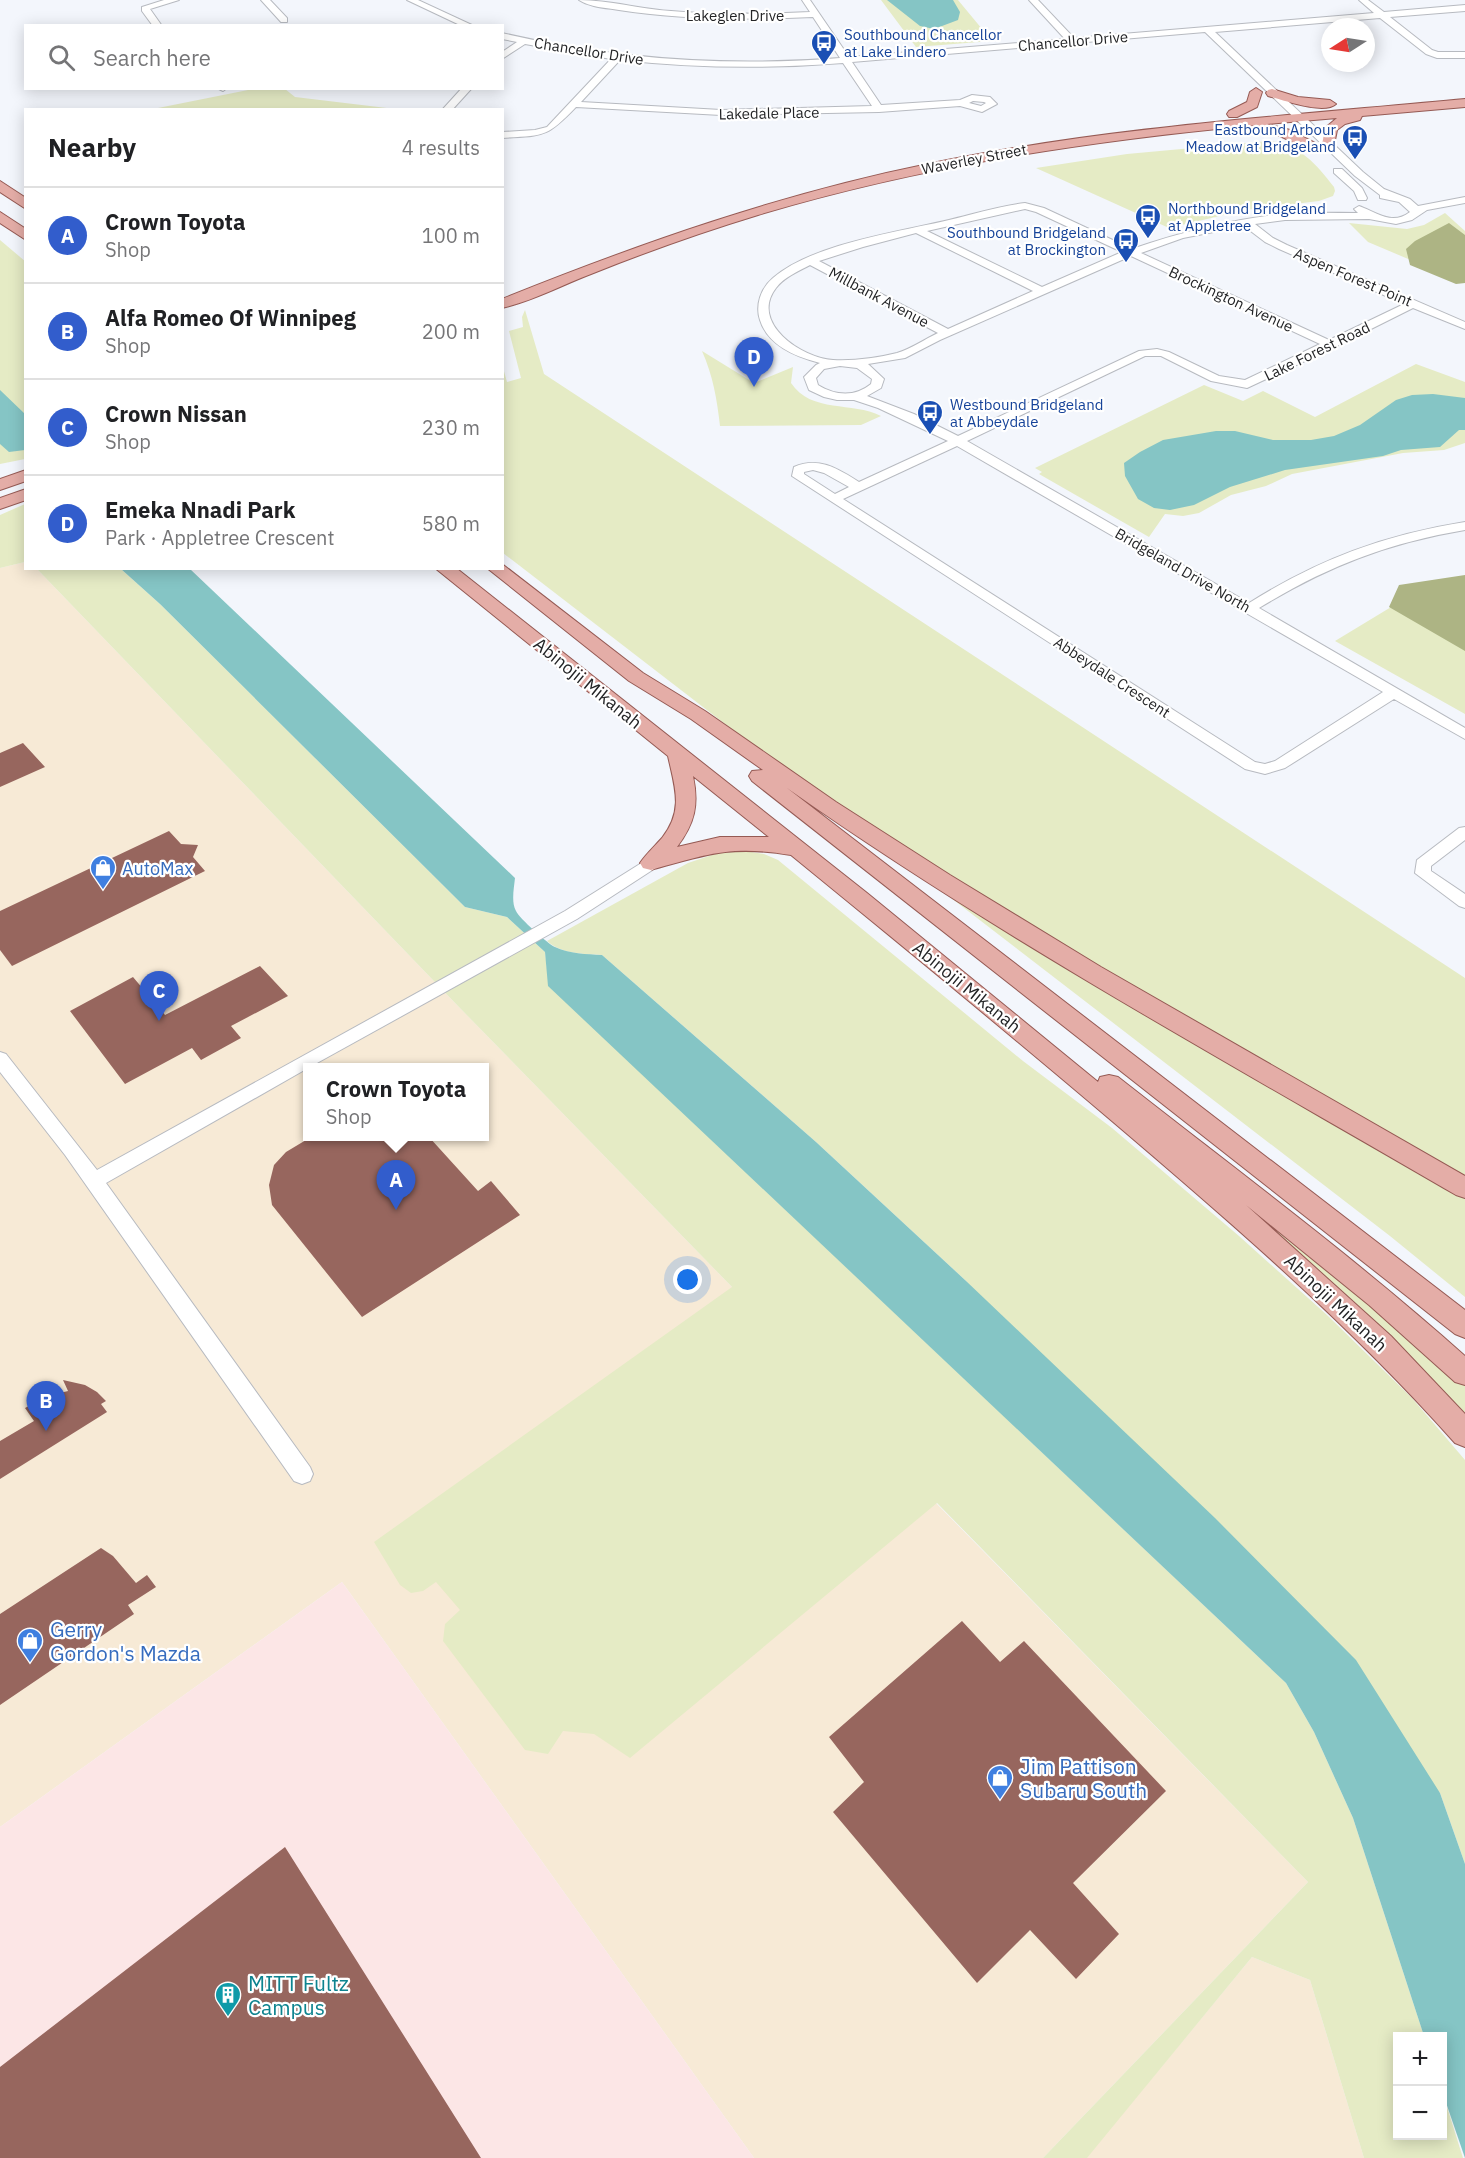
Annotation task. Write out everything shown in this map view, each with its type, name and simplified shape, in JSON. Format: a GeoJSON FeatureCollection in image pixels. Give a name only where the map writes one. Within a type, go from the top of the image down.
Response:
{"type":"FeatureCollection","features":[{"type":"Feature","properties":{"kind":"main road"},"geometry":{"type":"LineString","coordinates":[[1230,119],[1253,104],[1252,88]]}},
{"type":"Feature","properties":{"kind":"main road","name":"Waverley Street"},"geometry":{"type":"LineString","coordinates":[[504,303],[685,234],[855,184],[1035,148],[1230,119],[1278,107],[1335,105],[1465,93]]}},
{"type":"Feature","properties":{"kind":"main road"},"geometry":{"type":"LineString","coordinates":[[1278,107],[1297,101],[1335,105]]}},
{"type":"Feature","properties":{"kind":"main road","name":"Waverley Street"},"geometry":{"type":"LineString","coordinates":[[1278,107],[1299,118],[1465,103]]}},
{"type":"Feature","properties":{"kind":"main road"},"geometry":{"type":"LineString","coordinates":[[1230,119],[1276,130],[1320,149],[1330,130],[1337,123],[1381,111]]}},
{"type":"Feature","properties":{"kind":"main road","name":"Waverley Street"},"geometry":{"type":"LineString","coordinates":[[703,214],[827,178],[959,149],[1083,130],[1230,119]]}},
{"type":"Feature","properties":{"kind":"main road"},"geometry":{"type":"LineString","coordinates":[[0,185],[24,203]]}},
{"type":"Feature","properties":{"kind":"main road"},"geometry":{"type":"LineString","coordinates":[[0,216],[24,234]]}},
{"type":"Feature","properties":{"kind":"main road"},"geometry":{"type":"LineString","coordinates":[[512,284],[540,273]]}},
{"type":"Feature","properties":{"kind":"main road"},"geometry":{"type":"LineString","coordinates":[[0,485],[24,476]]}},
{"type":"Feature","properties":{"kind":"main road"},"geometry":{"type":"LineString","coordinates":[[0,504],[24,495]]}},
{"type":"Feature","properties":{"kind":"main road","name":"Abinojii Mikanah"},"geometry":{"type":"LineString","coordinates":[[447,570],[988,1003],[1318,1284],[1370,1332],[1465,1434]]}},
{"type":"Feature","properties":{"kind":"main road","name":"Abinojii Mikanah"},"geometry":{"type":"LineString","coordinates":[[499,570],[636,677],[698,715],[848,819],[1016,926],[1465,1188]]}},
{"type":"Feature","properties":{"kind":"main road"},"geometry":{"type":"LineString","coordinates":[[636,677],[714,741],[1465,1326]]}},
{"type":"Feature","properties":{"kind":"main road"},"geometry":{"type":"LineString","coordinates":[[651,863],[676,836],[685,819],[686,795],[678,754]]}},
{"type":"Feature","properties":{"kind":"main road"},"geometry":{"type":"LineString","coordinates":[[651,863],[692,849],[724,842],[768,844],[796,849]]}},
{"type":"Feature","properties":{"kind":"main road"},"geometry":{"type":"LineString","coordinates":[[988,1003],[1068,1051],[1266,1204],[1369,1286],[1465,1373]]}},
{"type":"Feature","properties":{"kind":"street"},"geometry":{"type":"LineString","coordinates":[[156,24],[146,8],[175,0]]}},
{"type":"Feature","properties":{"kind":"street"},"geometry":{"type":"LineString","coordinates":[[265,0],[284,20]]}},
{"type":"Feature","properties":{"kind":"street"},"geometry":{"type":"LineString","coordinates":[[411,0],[465,24]]}},
{"type":"Feature","properties":{"kind":"street","name":"Lakeglen Drive"},"geometry":{"type":"LineString","coordinates":[[586,0],[634,10],[686,16],[741,17],[816,14]]}},
{"type":"Feature","properties":{"kind":"street"},"geometry":{"type":"LineString","coordinates":[[806,0],[879,109]]}},
{"type":"Feature","properties":{"kind":"street"},"geometry":{"type":"LineString","coordinates":[[1033,0],[1072,41]]}},
{"type":"Feature","properties":{"kind":"street"},"geometry":{"type":"LineString","coordinates":[[1363,0],[1429,52],[1437,55],[1465,55]]}},
{"type":"Feature","properties":{"kind":"street","name":"Chancellor Drive"},"geometry":{"type":"LineString","coordinates":[[504,36],[618,57],[728,64],[795,64],[1072,41],[1195,34],[1208,30],[1465,8]]}},
{"type":"Feature","properties":{"kind":"street"},"geometry":{"type":"LineString","coordinates":[[435,23],[450,18]]}},
{"type":"Feature","properties":{"kind":"street"},"geometry":{"type":"LineString","coordinates":[[1208,30],[1320,149],[1376,188],[1412,206],[1415,211]]}},
{"type":"Feature","properties":{"kind":"street"},"geometry":{"type":"LineString","coordinates":[[504,55],[524,41]]}},
{"type":"Feature","properties":{"kind":"street"},"geometry":{"type":"LineString","coordinates":[[504,135],[544,132],[556,125],[618,57]]}},
{"type":"Feature","properties":{"kind":"street"},"geometry":{"type":"LineString","coordinates":[[1252,88],[1278,107]]}},
{"type":"Feature","properties":{"kind":"street"},"geometry":{"type":"LineString","coordinates":[[448,108],[466,90]]}},
{"type":"Feature","properties":{"kind":"street","name":"Lakedale Place"},"geometry":{"type":"LineString","coordinates":[[574,104],[709,114],[790,114],[963,103]]}},
{"type":"Feature","properties":{"kind":"street"},"geometry":{"type":"LineString","coordinates":[[1299,118],[1320,149]]}},
{"type":"Feature","properties":{"kind":"street"},"geometry":{"type":"LineString","coordinates":[[1329,163],[1354,186],[1360,200],[1360,210],[1369,216]]}},
{"type":"Feature","properties":{"kind":"street"},"geometry":{"type":"LineString","coordinates":[[1284,217],[1296,212],[1343,207],[1379,195],[1450,202],[1465,209]]}},
{"type":"Feature","properties":{"kind":"street"},"geometry":{"type":"LineString","coordinates":[[793,349],[812,372],[820,366],[833,363],[854,363],[901,356],[947,333],[1132,252],[1180,236],[1245,222],[1284,217],[1369,216],[1395,220],[1409,217],[1415,211],[1465,200]]}},
{"type":"Feature","properties":{"kind":"street","name":"Brockington Avenue"},"geometry":{"type":"LineString","coordinates":[[793,349],[769,328],[763,308],[769,288],[778,279],[811,261],[917,230],[1011,208],[1030,207],[1331,345]]}},
{"type":"Feature","properties":{"kind":"street","name":"Aspen Forest Point"},"geometry":{"type":"LineString","coordinates":[[1245,222],[1264,237],[1283,247],[1465,326]]}},
{"type":"Feature","properties":{"kind":"street"},"geometry":{"type":"LineString","coordinates":[[917,230],[1042,292]]}},
{"type":"Feature","properties":{"kind":"street","name":"Millbank Avenue"},"geometry":{"type":"LineString","coordinates":[[811,261],[947,333]]}},
{"type":"Feature","properties":{"kind":"street","name":"Lake Forest Road"},"geometry":{"type":"LineString","coordinates":[[956,442],[1143,353],[1165,354],[1219,380],[1236,385],[1247,384],[1414,303]]}},
{"type":"Feature","properties":{"kind":"street"},"geometry":{"type":"LineString","coordinates":[[793,349],[813,358],[833,363]]}},
{"type":"Feature","properties":{"kind":"street"},"geometry":{"type":"LineString","coordinates":[[854,396],[864,394],[901,356]]}},
{"type":"Feature","properties":{"kind":"street"},"geometry":{"type":"LineString","coordinates":[[854,363],[864,366],[877,380]]}},
{"type":"Feature","properties":{"kind":"street","name":"Bridgeland Drive North"},"geometry":{"type":"LineString","coordinates":[[812,372],[810,382],[818,391],[835,396],[854,396],[899,411],[1250,608],[1465,734]]}},
{"type":"Feature","properties":{"kind":"street","name":"Bridgeland Drive North"},"geometry":{"type":"LineString","coordinates":[[877,380],[899,411]]}},
{"type":"Feature","properties":{"kind":"street"},"geometry":{"type":"LineString","coordinates":[[834,499],[956,442]]}},
{"type":"Feature","properties":{"kind":"street","name":"Abbeydale Crescent"},"geometry":{"type":"LineString","coordinates":[[858,487],[816,465],[804,466],[798,471],[798,476],[1250,766],[1265,769],[1280,765],[1394,692]]}},
{"type":"Feature","properties":{"kind":"street"},"geometry":{"type":"LineString","coordinates":[[1250,608],[1324,566],[1356,551],[1410,535],[1465,526]]}},
{"type":"Feature","properties":{"kind":"street"},"geometry":{"type":"LineString","coordinates":[[1465,832],[1423,864],[1424,873],[1465,902]]}},
{"type":"Feature","properties":{"kind":"street"},"geometry":{"type":"LineString","coordinates":[[93,1181],[571,915],[651,863]]}},
{"type":"Feature","properties":{"kind":"street"},"geometry":{"type":"LineString","coordinates":[[0,1059],[93,1181],[302,1474]]}},
{"type":"Feature","properties":{"kind":"shaded area"},"geometry":{"type":"Polygon","coordinates":[[[24,562],[24,570],[38,570],[733,1288],[936,1503],[1308,1882],[1043,2158],[754,2158],[342,1582],[0,1827],[0,568],[24,562]]]}},
{"type":"Feature","properties":{"kind":"shaded area"},"geometry":{"type":"Polygon","coordinates":[[[342,1582],[754,2158],[0,2158],[0,1827],[342,1582]]]}},
{"type":"Feature","properties":{"kind":"shaded area"},"geometry":{"type":"Polygon","coordinates":[[[1252,1957],[1310,1980],[1364,2158],[1086,2158],[1252,1957]]]}},
{"type":"Feature","properties":{"kind":"green space"},"geometry":{"type":"Polygon","coordinates":[[[881,0],[958,0],[992,41],[916,47],[881,0]]]}},
{"type":"Feature","properties":{"kind":"green space"},"geometry":{"type":"Polygon","coordinates":[[[248,90],[286,90],[295,97],[387,108],[158,108],[248,90]]]}},
{"type":"Feature","properties":{"kind":"green space"},"geometry":{"type":"Polygon","coordinates":[[[1269,141],[1289,146],[1306,156],[1334,187],[1333,196],[1319,201],[1245,210],[1169,228],[1036,168],[1127,154],[1269,141]]]}},
{"type":"Feature","properties":{"kind":"green space"},"geometry":{"type":"Polygon","coordinates":[[[1445,213],[1465,231],[1465,283],[1368,242],[1349,223],[1407,229],[1424,225],[1445,213]]]}},
{"type":"Feature","properties":{"kind":"green space"},"geometry":{"type":"Polygon","coordinates":[[[1449,223],[1465,235],[1465,283],[1456,284],[1410,265],[1406,249],[1415,241],[1449,223]]]}},
{"type":"Feature","properties":{"kind":"green space"},"geometry":{"type":"Polygon","coordinates":[[[0,240],[24,260],[24,459],[0,464],[0,240]]]}},
{"type":"Feature","properties":{"kind":"green space"},"geometry":{"type":"Polygon","coordinates":[[[525,310],[544,374],[1465,978],[1465,1297],[1390,1236],[504,554],[504,371],[507,382],[521,378],[509,331],[523,327],[522,317],[525,310]]]}},
{"type":"Feature","properties":{"kind":"green space"},"geometry":{"type":"Polygon","coordinates":[[[702,351],[754,383],[793,367],[791,383],[800,393],[810,399],[881,416],[861,425],[720,426],[714,388],[702,351]]]}},
{"type":"Feature","properties":{"kind":"green space"},"geometry":{"type":"Polygon","coordinates":[[[1416,364],[1465,382],[1465,443],[1444,450],[1403,453],[1292,474],[1266,486],[1231,495],[1199,513],[1183,516],[1165,514],[1149,537],[1039,474],[1042,472],[1035,468],[1204,385],[1243,401],[1263,391],[1315,417],[1416,364]]]}},
{"type":"Feature","properties":{"kind":"green space"},"geometry":{"type":"Polygon","coordinates":[[[24,504],[24,562],[0,568],[0,515],[24,504]]]}},
{"type":"Feature","properties":{"kind":"green space"},"geometry":{"type":"Polygon","coordinates":[[[38,570],[122,570],[160,604],[465,907],[507,917],[545,952],[549,986],[1286,1683],[1314,1732],[1353,1818],[1423,2032],[1393,2032],[1393,2140],[1447,2140],[1447,2107],[1463,2158],[1364,2158],[1310,1980],[1252,1957],[1087,2158],[1043,2158],[1308,1882],[937,1503],[630,1758],[594,1734],[563,1731],[548,1754],[525,1750],[443,1641],[445,1624],[460,1610],[436,1582],[423,1591],[411,1593],[400,1585],[374,1542],[732,1287],[38,570]]]}},
{"type":"Feature","properties":{"kind":"green space"},"geometry":{"type":"Polygon","coordinates":[[[1465,575],[1465,651],[1389,607],[1399,585],[1465,575]]]}},
{"type":"Feature","properties":{"kind":"green space"},"geometry":{"type":"Polygon","coordinates":[[[1465,579],[1465,714],[1335,641],[1406,598],[1465,579]]]}},
{"type":"Feature","properties":{"kind":"green space"},"geometry":{"type":"Polygon","coordinates":[[[745,851],[764,854],[778,860],[1023,1061],[1112,1128],[1239,1236],[1327,1315],[1412,1398],[1465,1460],[1465,1864],[1440,1793],[965,1280],[816,1142],[602,955],[566,951],[547,941],[688,863],[718,853],[745,851]]]}},
{"type":"Feature","properties":{"kind":"green space"},"geometry":{"type":"Polygon","coordinates":[[[1260,1214],[1456,1376],[1465,1386],[1465,1418],[1258,1218],[1260,1214]]]}},
{"type":"Feature","properties":{"kind":"water"},"geometry":{"type":"Polygon","coordinates":[[[887,0],[953,0],[960,12],[958,20],[934,29],[920,26],[887,0]]]}},
{"type":"Feature","properties":{"kind":"water"},"geometry":{"type":"Polygon","coordinates":[[[0,390],[24,413],[24,450],[9,452],[0,444],[0,390]]]}},
{"type":"Feature","properties":{"kind":"water"},"geometry":{"type":"Polygon","coordinates":[[[1433,394],[1465,398],[1465,430],[1459,430],[1440,447],[1401,450],[1383,456],[1285,470],[1230,487],[1194,505],[1170,510],[1154,508],[1138,499],[1125,476],[1124,463],[1163,440],[1216,431],[1235,431],[1273,440],[1311,440],[1334,436],[1360,425],[1396,400],[1412,395],[1433,394]]]}},
{"type":"Feature","properties":{"kind":"water"},"geometry":{"type":"Polygon","coordinates":[[[122,570],[191,570],[515,878],[514,907],[534,930],[551,945],[560,949],[602,955],[816,1142],[1215,1518],[1356,1660],[1440,1793],[1465,1864],[1465,2158],[1447,2106],[1447,2032],[1423,2032],[1353,1818],[1314,1732],[1286,1683],[548,986],[545,952],[507,917],[465,907],[160,604],[122,570]]]}},
{"type":"Feature","properties":{"kind":"building"},"geometry":{"type":"Polygon","coordinates":[[[23,743],[45,767],[0,787],[0,753],[23,743]]]}},
{"type":"Feature","properties":{"kind":"building","name":"AutoMax"},"geometry":{"type":"Polygon","coordinates":[[[169,831],[181,844],[198,845],[193,857],[205,871],[12,966],[0,950],[0,911],[169,831]]]}},
{"type":"Feature","properties":{"kind":"building"},"geometry":{"type":"Polygon","coordinates":[[[260,966],[288,996],[231,1026],[241,1038],[201,1060],[192,1048],[125,1084],[70,1011],[133,977],[165,1015],[260,966]]]}},
{"type":"Feature","properties":{"kind":"building"},"geometry":{"type":"Polygon","coordinates":[[[304,1141],[433,1141],[478,1191],[491,1181],[520,1215],[362,1317],[272,1205],[269,1185],[274,1165],[286,1152],[304,1141]]]}},
{"type":"Feature","properties":{"kind":"building"},"geometry":{"type":"Polygon","coordinates":[[[63,1380],[85,1385],[97,1392],[106,1401],[101,1404],[107,1412],[0,1479],[0,1441],[34,1421],[25,1408],[48,1396],[68,1391],[63,1380]]]}},
{"type":"Feature","properties":{"kind":"building","name":"Gerry Gordon's Mazda"},"geometry":{"type":"Polygon","coordinates":[[[101,1548],[113,1556],[136,1583],[147,1575],[156,1587],[128,1605],[134,1614],[0,1705],[0,1614],[101,1548]]]}},
{"type":"Feature","properties":{"kind":"building","name":"Jim Pattison Subaru South"},"geometry":{"type":"Polygon","coordinates":[[[962,1621],[1000,1662],[1024,1641],[1166,1791],[1073,1883],[1119,1934],[1076,1979],[1030,1930],[977,1983],[833,1812],[864,1782],[829,1737],[962,1621]]]}},
{"type":"Feature","properties":{"kind":"building","name":"MITT Fultz Campus"},"geometry":{"type":"Polygon","coordinates":[[[285,1847],[481,2158],[0,2158],[0,2067],[285,1847]]]}},
{"type":"Feature","properties":{"kind":"place","name":"Southbound Chancellor at Lake Lindero"},"geometry":{"type":"Point","coordinates":[824,66]}},
{"type":"Feature","properties":{"kind":"place","name":"Eastbound Arbour Meadow at Bridgeland"},"geometry":{"type":"Point","coordinates":[1355,161]}},
{"type":"Feature","properties":{"kind":"place","name":"Northbound Bridgeland at Appletree"},"geometry":{"type":"Point","coordinates":[1148,240]}},
{"type":"Feature","properties":{"kind":"place","name":"Southbound Bridgeland at Brockington"},"geometry":{"type":"Point","coordinates":[1126,264]}},
{"type":"Feature","properties":{"kind":"place","name":"Emeka Nnadi Park"},"geometry":{"type":"Point","coordinates":[754,387]}},
{"type":"Feature","properties":{"kind":"place","name":"Westbound Bridgeland at Abbeydale"},"geometry":{"type":"Point","coordinates":[930,436]}},
{"type":"Feature","properties":{"kind":"place","name":"AutoMax"},"geometry":{"type":"Point","coordinates":[103,891]}},
{"type":"Feature","properties":{"kind":"place","name":"Crown Nissan"},"geometry":{"type":"Point","coordinates":[159,1021]}},
{"type":"Feature","properties":{"kind":"place","name":"Crown Toyota"},"geometry":{"type":"Point","coordinates":[396,1210]}},
{"type":"Feature","properties":{"kind":"place","name":"Alfa Romeo Of Winnipeg"},"geometry":{"type":"Point","coordinates":[46,1431]}},
{"type":"Feature","properties":{"kind":"place","name":"Gerry Gordon's Mazda"},"geometry":{"type":"Point","coordinates":[30,1664]}},
{"type":"Feature","properties":{"kind":"place","name":"Jim Pattison Subaru South"},"geometry":{"type":"Point","coordinates":[1000,1801]}},
{"type":"Feature","properties":{"kind":"place","name":"MITT Fultz Campus"},"geometry":{"type":"Point","coordinates":[228,2018]}}]}
